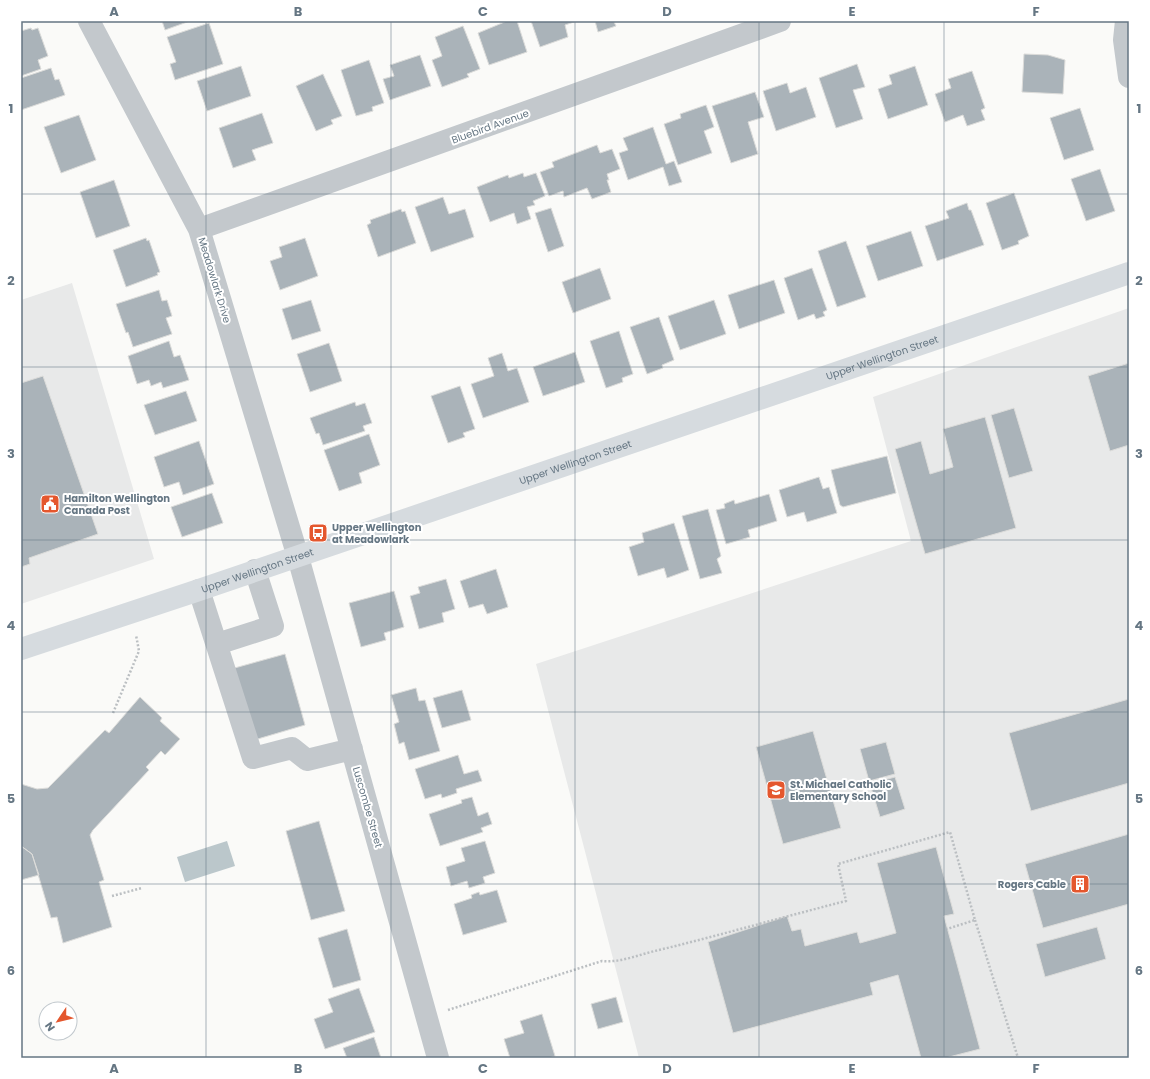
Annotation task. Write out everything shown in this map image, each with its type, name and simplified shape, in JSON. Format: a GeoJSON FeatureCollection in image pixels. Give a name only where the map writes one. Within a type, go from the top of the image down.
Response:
{"type":"FeatureCollection","features":[{"type":"Feature","properties":{"kind":"main road","name":"Upper Wellington Street"},"geometry":{"type":"LineString","coordinates":[[21,648],[298,557],[1129,273]]}},
{"type":"Feature","properties":{"kind":"street","name":"Meadowlark Drive"},"geometry":{"type":"LineString","coordinates":[[89,21],[200,229],[298,557]]}},
{"type":"Feature","properties":{"kind":"street","name":"Bluebird Avenue"},"geometry":{"type":"LineString","coordinates":[[200,229],[768,27],[780,21]]}},
{"type":"Feature","properties":{"kind":"street"},"geometry":{"type":"LineString","coordinates":[[1126,21],[1124,40],[1129,76]]}},
{"type":"Feature","properties":{"kind":"street","name":"Luscombe Street"},"geometry":{"type":"LineString","coordinates":[[298,557],[438,1058]]}},
{"type":"Feature","properties":{"kind":"street"},"geometry":{"type":"LineString","coordinates":[[217,644],[273,626],[255,570]]}},
{"type":"Feature","properties":{"kind":"street"},"geometry":{"type":"LineString","coordinates":[[199,590],[253,758],[292,748],[307,760],[352,749]]}},
{"type":"Feature","properties":{"kind":"path"},"geometry":{"type":"LineString","coordinates":[[113,713],[139,650],[132,612]]}},
{"type":"Feature","properties":{"kind":"path"},"geometry":{"type":"LineString","coordinates":[[426,1014],[447,1011],[602,961],[615,962],[634,955],[701,940],[846,901],[838,864],[950,832],[975,920],[1018,1058]]}},
{"type":"Feature","properties":{"kind":"path"},"geometry":{"type":"LineString","coordinates":[[112,896],[142,888]]}},
{"type":"Feature","properties":{"kind":"path"},"geometry":{"type":"LineString","coordinates":[[947,929],[975,920]]}},
{"type":"Feature","properties":{"kind":"shaded area"},"geometry":{"type":"Polygon","coordinates":[[[72,283],[154,559],[21,604],[21,300],[72,283]]]}},
{"type":"Feature","properties":{"kind":"shaded area","name":"St. Michael Catholic Elementary School"},"geometry":{"type":"Polygon","coordinates":[[[1129,308],[1129,1058],[639,1058],[536,664],[911,541],[873,397],[1129,308]]]}},
{"type":"Feature","properties":{"kind":"shaded area"},"geometry":{"type":"Polygon","coordinates":[[[227,841],[235,866],[185,882],[177,857],[227,841]]]}},
{"type":"Feature","properties":{"kind":"building"},"geometry":{"type":"Polygon","coordinates":[[[162,21],[190,21],[165,30],[162,21]]]}},
{"type":"Feature","properties":{"kind":"building"},"geometry":{"type":"Polygon","coordinates":[[[507,21],[517,21],[527,52],[489,65],[478,33],[507,21]]]}},
{"type":"Feature","properties":{"kind":"building"},"geometry":{"type":"Polygon","coordinates":[[[531,21],[574,22],[565,25],[568,37],[540,47],[531,21]]]}},
{"type":"Feature","properties":{"kind":"building"},"geometry":{"type":"Polygon","coordinates":[[[595,21],[619,21],[614,22],[616,26],[598,32],[595,21]]]}},
{"type":"Feature","properties":{"kind":"building"},"geometry":{"type":"Polygon","coordinates":[[[209,23],[223,64],[175,80],[170,64],[176,62],[167,37],[209,23]]]}},
{"type":"Feature","properties":{"kind":"building"},"geometry":{"type":"Polygon","coordinates":[[[463,26],[480,69],[467,74],[469,77],[442,87],[432,60],[442,56],[435,37],[463,26]]]}},
{"type":"Feature","properties":{"kind":"building"},"geometry":{"type":"Polygon","coordinates":[[[31,28],[32,30],[38,28],[48,56],[38,60],[41,69],[21,76],[21,31],[31,28]]]}},
{"type":"Feature","properties":{"kind":"building"},"geometry":{"type":"Polygon","coordinates":[[[1024,54],[1048,55],[1065,60],[1063,94],[1022,92],[1024,54]]]}},
{"type":"Feature","properties":{"kind":"building"},"geometry":{"type":"Polygon","coordinates":[[[420,55],[431,86],[390,100],[383,79],[394,76],[390,65],[420,55]]]}},
{"type":"Feature","properties":{"kind":"building"},"geometry":{"type":"Polygon","coordinates":[[[369,60],[384,103],[372,107],[373,111],[356,116],[341,70],[369,60]]]}},
{"type":"Feature","properties":{"kind":"building"},"geometry":{"type":"Polygon","coordinates":[[[857,64],[865,87],[853,90],[863,119],[836,128],[819,78],[857,64]]]}},
{"type":"Feature","properties":{"kind":"building"},"geometry":{"type":"Polygon","coordinates":[[[241,66],[251,96],[207,111],[197,81],[241,66]]]}},
{"type":"Feature","properties":{"kind":"building"},"geometry":{"type":"Polygon","coordinates":[[[915,66],[928,105],[888,119],[878,89],[892,84],[889,75],[915,66]]]}},
{"type":"Feature","properties":{"kind":"building"},"geometry":{"type":"Polygon","coordinates":[[[51,68],[55,80],[59,79],[65,95],[21,110],[21,78],[51,68]]]}},
{"type":"Feature","properties":{"kind":"building"},"geometry":{"type":"Polygon","coordinates":[[[972,71],[985,108],[981,110],[985,120],[967,126],[963,115],[945,122],[935,94],[951,88],[948,79],[972,71]]]}},
{"type":"Feature","properties":{"kind":"building"},"geometry":{"type":"Polygon","coordinates":[[[323,74],[342,116],[331,120],[333,124],[316,131],[296,86],[323,74]]]}},
{"type":"Feature","properties":{"kind":"building"},"geometry":{"type":"Polygon","coordinates":[[[787,83],[790,93],[806,87],[816,117],[776,131],[763,91],[787,83]]]}},
{"type":"Feature","properties":{"kind":"building"},"geometry":{"type":"Polygon","coordinates":[[[755,92],[764,117],[748,122],[758,154],[731,163],[712,106],[755,92]]]}},
{"type":"Feature","properties":{"kind":"building"},"geometry":{"type":"Polygon","coordinates":[[[706,105],[714,127],[704,131],[712,153],[678,165],[664,124],[681,118],[680,114],[706,105]]]}},
{"type":"Feature","properties":{"kind":"building"},"geometry":{"type":"Polygon","coordinates":[[[1080,108],[1094,150],[1064,160],[1050,118],[1080,108]]]}},
{"type":"Feature","properties":{"kind":"building"},"geometry":{"type":"Polygon","coordinates":[[[262,113],[273,143],[252,150],[256,160],[233,168],[219,128],[262,113]]]}},
{"type":"Feature","properties":{"kind":"building"},"geometry":{"type":"Polygon","coordinates":[[[79,115],[96,160],[61,173],[44,127],[79,115]]]}},
{"type":"Feature","properties":{"kind":"building"},"geometry":{"type":"Polygon","coordinates":[[[653,127],[666,164],[674,161],[682,182],[669,186],[663,167],[628,180],[619,153],[628,150],[623,138],[653,127]]]}},
{"type":"Feature","properties":{"kind":"building"},"geometry":{"type":"Polygon","coordinates":[[[597,145],[600,153],[612,149],[620,169],[607,174],[609,180],[607,180],[611,192],[592,199],[587,188],[564,197],[563,191],[549,196],[540,172],[554,167],[552,162],[597,145]]]}},
{"type":"Feature","properties":{"kind":"building"},"geometry":{"type":"Polygon","coordinates":[[[1100,169],[1115,211],[1086,221],[1071,179],[1100,169]]]}},
{"type":"Feature","properties":{"kind":"building"},"geometry":{"type":"Polygon","coordinates":[[[523,173],[524,177],[536,173],[545,196],[533,201],[535,205],[527,207],[531,219],[517,224],[514,213],[490,222],[477,187],[508,175],[509,178],[523,173]]]}},
{"type":"Feature","properties":{"kind":"building"},"geometry":{"type":"Polygon","coordinates":[[[114,180],[130,226],[96,238],[80,192],[114,180]]]}},
{"type":"Feature","properties":{"kind":"building"},"geometry":{"type":"Polygon","coordinates":[[[1014,193],[1029,236],[1018,241],[1019,244],[1002,250],[986,203],[1014,193]]]}},
{"type":"Feature","properties":{"kind":"building"},"geometry":{"type":"Polygon","coordinates":[[[443,197],[449,214],[465,209],[474,237],[431,252],[415,207],[443,197]]]}},
{"type":"Feature","properties":{"kind":"building"},"geometry":{"type":"Polygon","coordinates":[[[967,203],[984,245],[937,261],[925,226],[949,218],[946,211],[967,203]]]}},
{"type":"Feature","properties":{"kind":"building"},"geometry":{"type":"Polygon","coordinates":[[[551,208],[564,246],[548,252],[535,213],[551,208]]]}},
{"type":"Feature","properties":{"kind":"building"},"geometry":{"type":"Polygon","coordinates":[[[401,209],[402,212],[405,211],[416,243],[378,257],[367,225],[371,223],[370,220],[401,209]]]}},
{"type":"Feature","properties":{"kind":"building"},"geometry":{"type":"Polygon","coordinates":[[[911,231],[923,266],[878,281],[866,246],[911,231]]]}},
{"type":"Feature","properties":{"kind":"building"},"geometry":{"type":"Polygon","coordinates":[[[146,238],[147,241],[149,240],[160,272],[157,273],[158,275],[126,287],[113,250],[146,238]]]}},
{"type":"Feature","properties":{"kind":"building"},"geometry":{"type":"Polygon","coordinates":[[[305,238],[318,276],[280,290],[270,261],[282,257],[279,247],[305,238]]]}},
{"type":"Feature","properties":{"kind":"building"},"geometry":{"type":"Polygon","coordinates":[[[846,241],[866,297],[837,307],[818,251],[846,241]]]}},
{"type":"Feature","properties":{"kind":"building"},"geometry":{"type":"Polygon","coordinates":[[[600,268],[611,299],[573,313],[562,282],[600,268]]]}},
{"type":"Feature","properties":{"kind":"building"},"geometry":{"type":"Polygon","coordinates":[[[812,268],[827,310],[823,312],[825,316],[816,319],[814,314],[798,320],[784,278],[812,268]]]}},
{"type":"Feature","properties":{"kind":"building"},"geometry":{"type":"Polygon","coordinates":[[[774,280],[785,313],[739,329],[728,295],[774,280]]]}},
{"type":"Feature","properties":{"kind":"building"},"geometry":{"type":"Polygon","coordinates":[[[159,290],[162,301],[167,300],[172,316],[166,318],[172,334],[133,347],[128,332],[126,333],[116,304],[159,290]]]}},
{"type":"Feature","properties":{"kind":"building"},"geometry":{"type":"Polygon","coordinates":[[[311,300],[321,331],[292,340],[282,309],[311,300]]]}},
{"type":"Feature","properties":{"kind":"building"},"geometry":{"type":"Polygon","coordinates":[[[714,300],[726,334],[680,350],[668,316],[714,300]]]}},
{"type":"Feature","properties":{"kind":"building"},"geometry":{"type":"Polygon","coordinates":[[[659,317],[674,360],[662,365],[663,368],[647,374],[630,327],[659,317]]]}},
{"type":"Feature","properties":{"kind":"building"},"geometry":{"type":"Polygon","coordinates":[[[619,331],[633,374],[622,378],[623,382],[606,388],[590,341],[619,331]]]}},
{"type":"Feature","properties":{"kind":"building"},"geometry":{"type":"Polygon","coordinates":[[[169,341],[174,357],[180,355],[189,380],[163,388],[161,382],[151,386],[149,380],[137,384],[128,356],[169,341]]]}},
{"type":"Feature","properties":{"kind":"building"},"geometry":{"type":"Polygon","coordinates":[[[329,343],[342,381],[310,392],[297,354],[329,343]]]}},
{"type":"Feature","properties":{"kind":"building"},"geometry":{"type":"Polygon","coordinates":[[[575,352],[585,382],[543,396],[533,367],[575,352]]]}},
{"type":"Feature","properties":{"kind":"building"},"geometry":{"type":"Polygon","coordinates":[[[502,353],[508,371],[517,368],[529,402],[483,418],[471,384],[494,376],[488,358],[502,353]]]}},
{"type":"Feature","properties":{"kind":"building"},"geometry":{"type":"Polygon","coordinates":[[[1129,363],[1129,445],[1110,451],[1088,376],[1129,363]]]}},
{"type":"Feature","properties":{"kind":"building"},"geometry":{"type":"Polygon","coordinates":[[[43,376],[98,534],[29,558],[30,564],[21,567],[21,383],[43,376]]]}},
{"type":"Feature","properties":{"kind":"building"},"geometry":{"type":"Polygon","coordinates":[[[460,386],[475,429],[463,433],[465,437],[448,443],[431,396],[460,386]]]}},
{"type":"Feature","properties":{"kind":"building"},"geometry":{"type":"Polygon","coordinates":[[[186,391],[197,421],[155,435],[144,405],[186,391]]]}},
{"type":"Feature","properties":{"kind":"building"},"geometry":{"type":"Polygon","coordinates":[[[355,402],[356,406],[365,403],[372,423],[363,426],[365,431],[323,445],[319,433],[316,434],[310,418],[355,402]]]}},
{"type":"Feature","properties":{"kind":"building"},"geometry":{"type":"Polygon","coordinates":[[[1014,408],[1033,471],[1009,478],[991,415],[1014,408]]]}},
{"type":"Feature","properties":{"kind":"building"},"geometry":{"type":"Polygon","coordinates":[[[985,417],[1016,528],[925,554],[895,449],[921,441],[930,474],[953,467],[943,429],[985,417]]]}},
{"type":"Feature","properties":{"kind":"building"},"geometry":{"type":"Polygon","coordinates":[[[369,434],[380,465],[359,473],[362,483],[339,491],[324,450],[369,434]]]}},
{"type":"Feature","properties":{"kind":"building"},"geometry":{"type":"Polygon","coordinates":[[[199,441],[214,484],[183,495],[179,482],[164,487],[154,457],[199,441]]]}},
{"type":"Feature","properties":{"kind":"building"},"geometry":{"type":"Polygon","coordinates":[[[887,456],[896,493],[843,507],[840,505],[831,470],[887,456]]]}},
{"type":"Feature","properties":{"kind":"building"},"geometry":{"type":"Polygon","coordinates":[[[819,477],[823,489],[829,487],[837,513],[807,522],[804,512],[787,517],[779,490],[819,477]]]}},
{"type":"Feature","properties":{"kind":"building"},"geometry":{"type":"Polygon","coordinates":[[[212,493],[223,523],[182,537],[171,507],[212,493]]]}},
{"type":"Feature","properties":{"kind":"building"},"geometry":{"type":"Polygon","coordinates":[[[769,494],[777,521],[748,530],[750,537],[726,544],[716,510],[725,508],[724,504],[734,500],[735,504],[769,494]]]}},
{"type":"Feature","properties":{"kind":"building"},"geometry":{"type":"Polygon","coordinates":[[[708,509],[721,556],[717,559],[722,573],[700,579],[682,516],[708,509]]]}},
{"type":"Feature","properties":{"kind":"building"},"geometry":{"type":"Polygon","coordinates":[[[674,523],[689,570],[667,578],[664,568],[638,576],[629,547],[644,542],[642,533],[674,523]]]}},
{"type":"Feature","properties":{"kind":"building"},"geometry":{"type":"Polygon","coordinates":[[[496,569],[508,607],[487,614],[483,604],[469,608],[460,581],[496,569]]]}},
{"type":"Feature","properties":{"kind":"building"},"geometry":{"type":"Polygon","coordinates":[[[446,579],[455,609],[442,613],[444,622],[419,629],[410,596],[420,593],[418,587],[446,579]]]}},
{"type":"Feature","properties":{"kind":"building"},"geometry":{"type":"Polygon","coordinates":[[[394,591],[404,627],[384,633],[386,640],[361,647],[349,603],[394,591]]]}},
{"type":"Feature","properties":{"kind":"building"},"geometry":{"type":"Polygon","coordinates":[[[285,654],[305,725],[251,741],[231,669],[285,654]]]}},
{"type":"Feature","properties":{"kind":"building"},"geometry":{"type":"Polygon","coordinates":[[[416,688],[419,701],[425,700],[440,751],[409,760],[404,742],[399,744],[394,724],[399,722],[391,695],[416,688]]]}},
{"type":"Feature","properties":{"kind":"building"},"geometry":{"type":"Polygon","coordinates":[[[462,690],[471,720],[442,728],[433,698],[462,690]]]}},
{"type":"Feature","properties":{"kind":"building"},"geometry":{"type":"Polygon","coordinates":[[[140,697],[162,718],[160,721],[180,739],[165,755],[161,751],[146,767],[149,770],[90,835],[104,880],[99,882],[112,927],[63,943],[57,917],[51,918],[32,854],[21,846],[21,784],[37,789],[48,788],[105,730],[109,733],[140,697]]]}},
{"type":"Feature","properties":{"kind":"building"},"geometry":{"type":"Polygon","coordinates":[[[1129,699],[1129,783],[1031,811],[1009,733],[1129,699]]]}},
{"type":"Feature","properties":{"kind":"building"},"geometry":{"type":"Polygon","coordinates":[[[813,731],[841,828],[783,844],[756,747],[813,731]]]}},
{"type":"Feature","properties":{"kind":"building"},"geometry":{"type":"Polygon","coordinates":[[[886,742],[895,774],[869,781],[860,749],[886,742]]]}},
{"type":"Feature","properties":{"kind":"building"},"geometry":{"type":"Polygon","coordinates":[[[458,755],[464,774],[478,770],[482,781],[456,789],[457,793],[442,798],[441,794],[425,799],[415,769],[458,755]]]}},
{"type":"Feature","properties":{"kind":"building"},"geometry":{"type":"Polygon","coordinates":[[[895,777],[905,809],[880,817],[870,784],[895,777]]]}},
{"type":"Feature","properties":{"kind":"building"},"geometry":{"type":"Polygon","coordinates":[[[472,797],[478,816],[488,812],[492,824],[481,828],[483,832],[440,846],[429,814],[462,803],[461,800],[472,797]]]}},
{"type":"Feature","properties":{"kind":"building"},"geometry":{"type":"Polygon","coordinates":[[[319,821],[345,911],[311,920],[286,831],[319,821]]]}},
{"type":"Feature","properties":{"kind":"building","name":"Rogers Cable"},"geometry":{"type":"Polygon","coordinates":[[[1129,834],[1129,904],[1043,928],[1025,864],[1129,834]]]}},
{"type":"Feature","properties":{"kind":"building"},"geometry":{"type":"Polygon","coordinates":[[[485,841],[495,873],[483,877],[485,883],[469,888],[467,881],[451,886],[446,867],[465,861],[461,848],[485,841]]]}},
{"type":"Feature","properties":{"kind":"building"},"geometry":{"type":"Polygon","coordinates":[[[21,846],[32,854],[39,875],[21,880],[21,846]]]}},
{"type":"Feature","properties":{"kind":"building"},"geometry":{"type":"Polygon","coordinates":[[[936,847],[954,914],[944,916],[980,1049],[945,1058],[921,1058],[898,975],[870,983],[873,995],[733,1033],[708,942],[787,916],[792,931],[801,929],[805,946],[857,932],[860,943],[896,933],[877,863],[936,847]]]}},
{"type":"Feature","properties":{"kind":"building"},"geometry":{"type":"Polygon","coordinates":[[[497,890],[507,922],[463,935],[454,904],[472,898],[471,895],[479,892],[480,895],[497,890]]]}},
{"type":"Feature","properties":{"kind":"building"},"geometry":{"type":"Polygon","coordinates":[[[1097,927],[1106,959],[1045,977],[1036,944],[1097,927]]]}},
{"type":"Feature","properties":{"kind":"building"},"geometry":{"type":"Polygon","coordinates":[[[347,929],[361,980],[333,988],[318,938],[347,929]]]}},
{"type":"Feature","properties":{"kind":"building"},"geometry":{"type":"Polygon","coordinates":[[[359,988],[375,1032],[325,1049],[314,1019],[333,1012],[328,999],[359,988]]]}},
{"type":"Feature","properties":{"kind":"building"},"geometry":{"type":"Polygon","coordinates":[[[616,997],[623,1022],[598,1029],[591,1004],[616,997]]]}},
{"type":"Feature","properties":{"kind":"building"},"geometry":{"type":"Polygon","coordinates":[[[542,1014],[555,1056],[548,1058],[510,1058],[504,1039],[524,1033],[520,1021],[542,1014]]]}},
{"type":"Feature","properties":{"kind":"building"},"geometry":{"type":"Polygon","coordinates":[[[374,1037],[381,1058],[347,1058],[343,1048],[374,1037]]]}},
{"type":"Feature","properties":{"kind":"place","name":"Hamilton Wellington Canada Post"},"geometry":{"type":"Point","coordinates":[50,504]}},
{"type":"Feature","properties":{"kind":"place","name":"Upper Wellington at Meadowlark"},"geometry":{"type":"Point","coordinates":[318,533]}},
{"type":"Feature","properties":{"kind":"place","name":"St. Michael Catholic Elementary School"},"geometry":{"type":"Point","coordinates":[776,790]}},
{"type":"Feature","properties":{"kind":"place","name":"Rogers Cable"},"geometry":{"type":"Point","coordinates":[1080,884]}}]}
